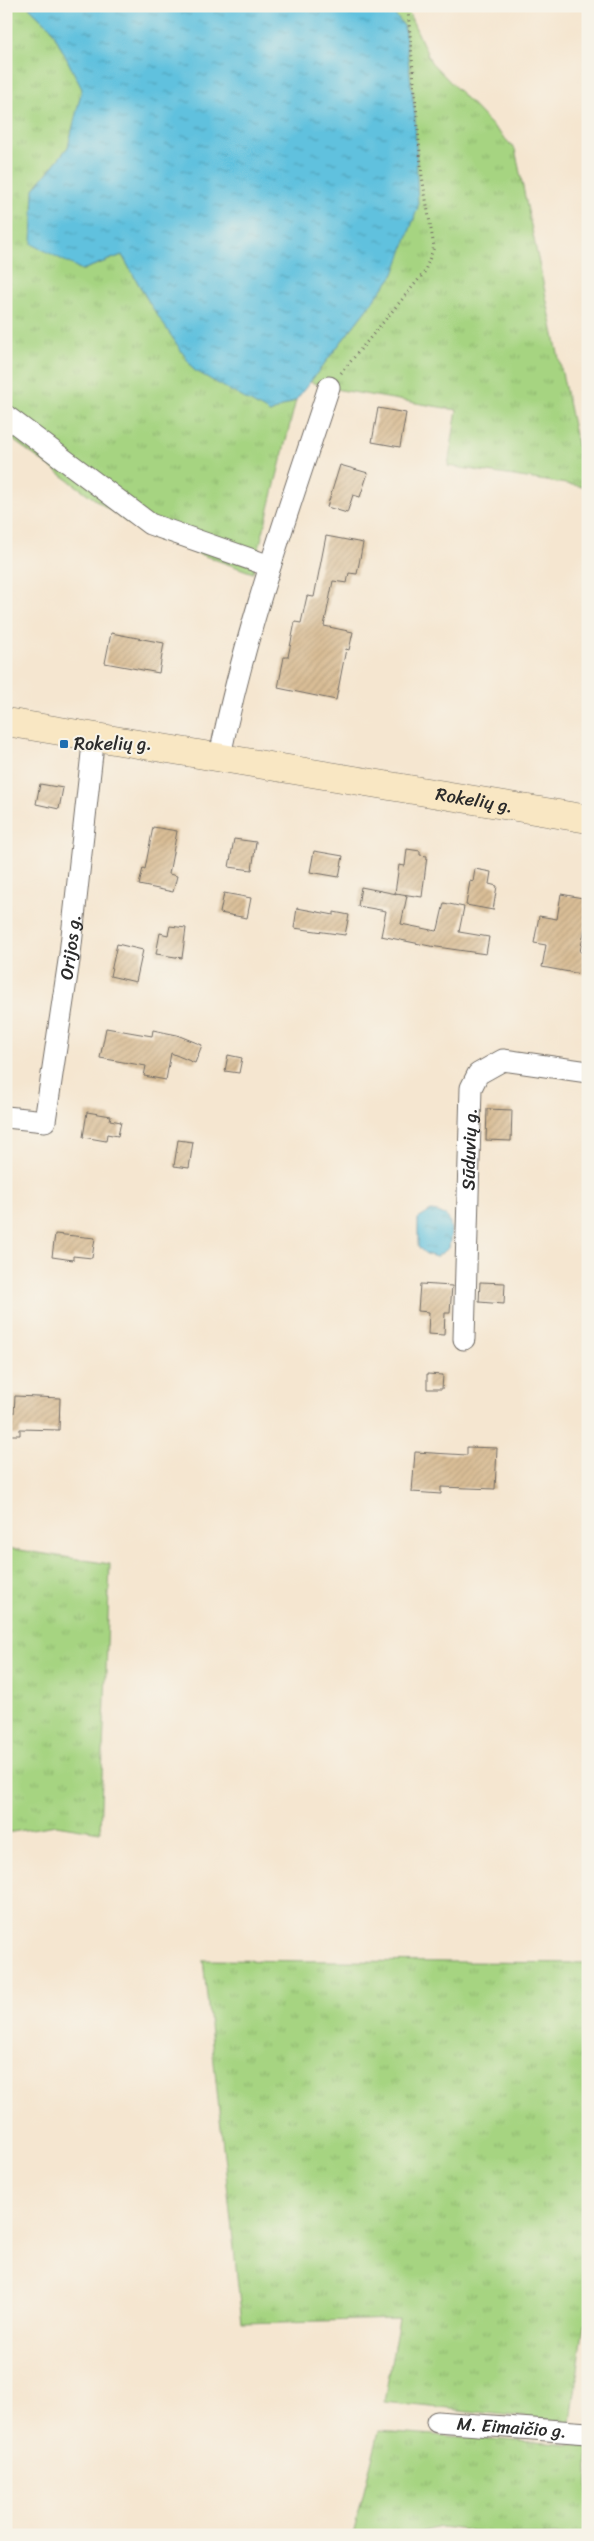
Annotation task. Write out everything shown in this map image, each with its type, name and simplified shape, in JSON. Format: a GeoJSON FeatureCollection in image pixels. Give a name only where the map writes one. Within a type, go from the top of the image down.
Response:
{"type":"FeatureCollection","features":[{"type":"Feature","properties":{"kind":"main road","name":"Rokelių g."},"geometry":{"type":"LineString","coordinates":[[6,722],[220,756],[588,819]]}},
{"type":"Feature","properties":{"kind":"street"},"geometry":{"type":"LineString","coordinates":[[220,756],[229,711],[270,566],[329,388]]}},
{"type":"Feature","properties":{"kind":"street"},"geometry":{"type":"LineString","coordinates":[[6,416],[150,524],[270,566]]}},
{"type":"Feature","properties":{"kind":"street","name":"Orijos g."},"geometry":{"type":"LineString","coordinates":[[6,1117],[45,1120],[70,954],[94,735]]}},
{"type":"Feature","properties":{"kind":"street","name":"Sūduvių g."},"geometry":{"type":"LineString","coordinates":[[464,1339],[471,1088],[478,1074],[504,1060],[588,1072]]}},
{"type":"Feature","properties":{"kind":"street","name":"M. Eimaičio g."},"geometry":{"type":"LineString","coordinates":[[437,2422],[588,2433]]}},
{"type":"Feature","properties":{"kind":"path"},"geometry":{"type":"LineString","coordinates":[[329,388],[424,273],[434,247],[422,176],[408,11],[404,6]]}},
{"type":"Feature","properties":{"kind":"green space"},"geometry":{"type":"Polygon","coordinates":[[[6,6],[28,6],[51,28],[83,89],[68,147],[34,189],[82,270],[122,255],[150,304],[270,413],[296,400],[253,573],[143,534],[6,435],[6,6]]]}},
{"type":"Feature","properties":{"kind":"green space"},"geometry":{"type":"Polygon","coordinates":[[[388,6],[404,6],[431,62],[515,149],[586,487],[448,466],[457,410],[329,388],[310,382],[394,274],[415,115],[404,26],[388,6]]]}},
{"type":"Feature","properties":{"kind":"green space"},"geometry":{"type":"Polygon","coordinates":[[[6,1548],[110,1564],[100,1832],[56,1825],[6,1833],[6,1548]]]}},
{"type":"Feature","properties":{"kind":"green space"},"geometry":{"type":"Polygon","coordinates":[[[203,1960],[588,1963],[588,2323],[584,2324],[571,2422],[384,2402],[399,2319],[242,2323],[203,1960]]]}},
{"type":"Feature","properties":{"kind":"green space"},"geometry":{"type":"Polygon","coordinates":[[[379,2431],[588,2446],[588,2535],[512,2535],[440,2527],[411,2535],[353,2535],[379,2431]]]}},
{"type":"Feature","properties":{"kind":"water"},"geometry":{"type":"Polygon","coordinates":[[[28,6],[388,6],[404,26],[415,115],[418,207],[394,274],[296,400],[270,413],[194,370],[150,304],[122,255],[82,270],[32,244],[34,189],[68,147],[82,89],[51,28],[28,6]]]}},
{"type":"Feature","properties":{"kind":"water"},"geometry":{"type":"Polygon","coordinates":[[[431,1211],[444,1215],[448,1219],[451,1228],[449,1248],[436,1257],[426,1254],[418,1247],[418,1219],[431,1211]]]}},
{"type":"Feature","properties":{"kind":"building"},"geometry":{"type":"Polygon","coordinates":[[[378,408],[406,413],[400,447],[372,442],[378,408]]]}},
{"type":"Feature","properties":{"kind":"building"},"geometry":{"type":"Polygon","coordinates":[[[340,465],[368,473],[360,497],[353,495],[347,513],[327,507],[340,465]]]}},
{"type":"Feature","properties":{"kind":"building"},"geometry":{"type":"Polygon","coordinates":[[[326,536],[363,543],[357,574],[349,573],[347,583],[333,581],[324,626],[353,632],[349,650],[346,649],[336,700],[278,688],[284,657],[288,657],[295,622],[301,623],[307,596],[314,597],[326,536]]]}},
{"type":"Feature","properties":{"kind":"building"},"geometry":{"type":"Polygon","coordinates":[[[111,633],[164,643],[159,673],[105,663],[111,633]]]}},
{"type":"Feature","properties":{"kind":"building"},"geometry":{"type":"Polygon","coordinates":[[[40,784],[63,788],[59,809],[36,804],[40,784]]]}},
{"type":"Feature","properties":{"kind":"building"},"geometry":{"type":"Polygon","coordinates":[[[153,827],[177,831],[169,874],[177,876],[173,892],[139,885],[143,868],[145,869],[153,827]]]}},
{"type":"Feature","properties":{"kind":"building"},"geometry":{"type":"Polygon","coordinates":[[[234,839],[256,842],[252,870],[229,867],[234,839]]]}},
{"type":"Feature","properties":{"kind":"building"},"geometry":{"type":"Polygon","coordinates":[[[407,849],[420,851],[420,855],[427,856],[422,897],[395,893],[399,865],[405,866],[407,849]]]}},
{"type":"Feature","properties":{"kind":"building"},"geometry":{"type":"Polygon","coordinates":[[[314,851],[343,856],[339,877],[310,872],[314,851]]]}},
{"type":"Feature","properties":{"kind":"building"},"geometry":{"type":"Polygon","coordinates":[[[475,869],[491,872],[489,884],[497,886],[493,910],[466,905],[470,881],[473,882],[475,869]]]}},
{"type":"Feature","properties":{"kind":"building"},"geometry":{"type":"Polygon","coordinates":[[[361,887],[407,896],[401,924],[436,931],[444,903],[464,907],[459,932],[489,937],[486,954],[430,946],[381,936],[386,911],[358,906],[361,887]]]}},
{"type":"Feature","properties":{"kind":"building"},"geometry":{"type":"Polygon","coordinates":[[[224,893],[251,898],[247,918],[220,913],[224,893]]]}},
{"type":"Feature","properties":{"kind":"building"},"geometry":{"type":"Polygon","coordinates":[[[561,894],[588,899],[588,913],[580,952],[588,953],[586,975],[542,967],[546,945],[534,943],[539,916],[557,919],[561,894]]]}},
{"type":"Feature","properties":{"kind":"building"},"geometry":{"type":"Polygon","coordinates":[[[297,908],[334,915],[334,912],[349,915],[345,935],[294,928],[297,908]]]}},
{"type":"Feature","properties":{"kind":"building"},"geometry":{"type":"Polygon","coordinates":[[[170,926],[186,928],[182,958],[156,954],[160,933],[168,935],[170,926]]]}},
{"type":"Feature","properties":{"kind":"building"},"geometry":{"type":"Polygon","coordinates":[[[117,944],[143,950],[136,982],[110,976],[117,944]]]}},
{"type":"Feature","properties":{"kind":"building"},"geometry":{"type":"Polygon","coordinates":[[[106,1028],[152,1036],[153,1030],[177,1035],[202,1045],[195,1063],[171,1053],[166,1080],[144,1076],[146,1066],[100,1058],[106,1028]]]}},
{"type":"Feature","properties":{"kind":"building"},"geometry":{"type":"Polygon","coordinates":[[[228,1055],[242,1058],[239,1073],[225,1071],[228,1055]]]}},
{"type":"Feature","properties":{"kind":"building"},"geometry":{"type":"Polygon","coordinates":[[[487,1109],[512,1110],[511,1141],[486,1140],[487,1109]]]}},
{"type":"Feature","properties":{"kind":"building"},"geometry":{"type":"Polygon","coordinates":[[[87,1112],[111,1116],[110,1120],[121,1122],[118,1136],[107,1134],[106,1141],[83,1137],[87,1112]]]}},
{"type":"Feature","properties":{"kind":"building"},"geometry":{"type":"Polygon","coordinates":[[[178,1140],[193,1142],[189,1168],[174,1166],[178,1140]]]}},
{"type":"Feature","properties":{"kind":"building"},"geometry":{"type":"Polygon","coordinates":[[[55,1234],[95,1238],[92,1258],[73,1256],[73,1260],[52,1257],[55,1234]]]}},
{"type":"Feature","properties":{"kind":"building"},"geometry":{"type":"Polygon","coordinates":[[[480,1282],[505,1283],[504,1304],[479,1302],[480,1282]]]}},
{"type":"Feature","properties":{"kind":"building"},"geometry":{"type":"Polygon","coordinates":[[[420,1284],[452,1286],[450,1313],[445,1313],[444,1335],[428,1334],[429,1312],[418,1311],[420,1284]]]}},
{"type":"Feature","properties":{"kind":"building"},"geometry":{"type":"Polygon","coordinates":[[[427,1374],[443,1375],[442,1389],[427,1389],[427,1374]]]}},
{"type":"Feature","properties":{"kind":"building"},"geometry":{"type":"Polygon","coordinates":[[[15,1396],[60,1398],[59,1430],[20,1429],[20,1435],[6,1435],[6,1412],[14,1413],[15,1396]]]}},
{"type":"Feature","properties":{"kind":"building"},"geometry":{"type":"Polygon","coordinates":[[[467,1447],[497,1448],[495,1489],[441,1487],[441,1494],[412,1492],[415,1452],[467,1455],[467,1447]]]}},
{"type":"Feature","properties":{"kind":"place","name":"Rokelių g."},"geometry":{"type":"Point","coordinates":[64,744]}}]}
